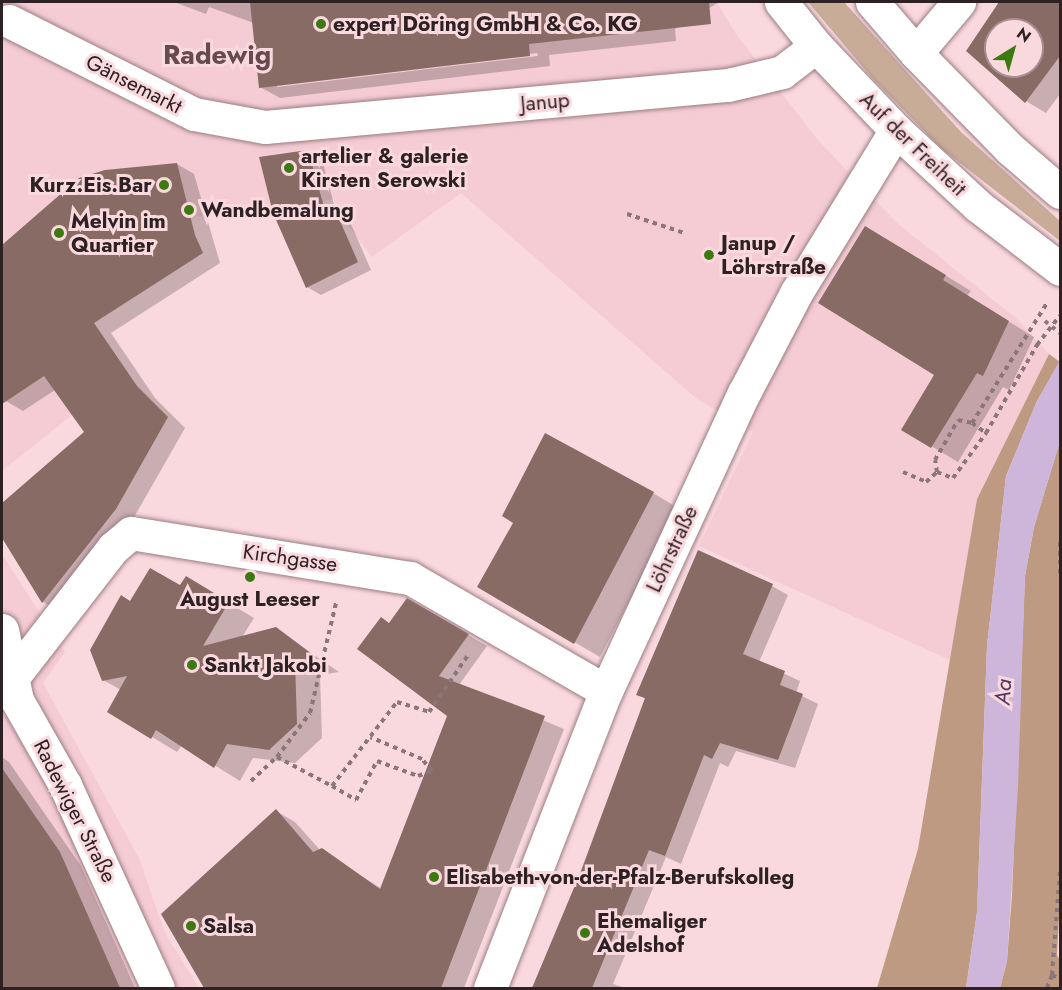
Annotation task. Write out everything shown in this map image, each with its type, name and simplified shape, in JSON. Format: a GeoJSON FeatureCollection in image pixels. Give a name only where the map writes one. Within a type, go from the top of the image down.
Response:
{"type":"FeatureCollection","features":[{"type":"Feature","properties":{"kind":"street","name":"Auf der Freiheit"},"geometry":{"type":"LineString","coordinates":[[781,2],[816,46],[896,130],[978,206],[1060,269]]}},
{"type":"Feature","properties":{"kind":"street"},"geometry":{"type":"LineString","coordinates":[[873,2],[916,54],[1010,149],[1060,192]]}},
{"type":"Feature","properties":{"kind":"street"},"geometry":{"type":"LineString","coordinates":[[916,54],[959,2]]}},
{"type":"Feature","properties":{"kind":"street","name":"Gänsemarkt"},"geometry":{"type":"LineString","coordinates":[[9,20],[194,114],[265,127]]}},
{"type":"Feature","properties":{"kind":"street","name":"Janup"},"geometry":{"type":"LineString","coordinates":[[265,127],[728,85],[782,72],[816,46]]}},
{"type":"Feature","properties":{"kind":"street","name":"Löhrstraße"},"geometry":{"type":"LineString","coordinates":[[490,988],[606,691],[759,363],[796,293],[896,130]]}},
{"type":"Feature","properties":{"kind":"street","name":"Kirchgasse"},"geometry":{"type":"LineString","coordinates":[[10,694],[113,548],[131,532],[410,578],[606,691]]}},
{"type":"Feature","properties":{"kind":"street","name":"Radewiger Straße"},"geometry":{"type":"LineString","coordinates":[[2,630],[10,694],[65,785],[158,988]]}},
{"type":"Feature","properties":{"kind":"path"},"geometry":{"type":"LineString","coordinates":[[627,214],[684,233]]}},
{"type":"Feature","properties":{"kind":"path"},"geometry":{"type":"LineString","coordinates":[[972,423],[1049,299]]}},
{"type":"Feature","properties":{"kind":"path"},"geometry":{"type":"LineString","coordinates":[[937,472],[953,478],[986,433],[1037,345],[1060,316]]}},
{"type":"Feature","properties":{"kind":"path"},"geometry":{"type":"LineString","coordinates":[[1045,321],[1060,333]]}},
{"type":"Feature","properties":{"kind":"path"},"geometry":{"type":"LineString","coordinates":[[937,472],[935,460],[958,420],[972,423],[986,433]]}},
{"type":"Feature","properties":{"kind":"path"},"geometry":{"type":"LineString","coordinates":[[903,472],[926,482],[937,472]]}},
{"type":"Feature","properties":{"kind":"path"},"geometry":{"type":"LineString","coordinates":[[1060,542],[1060,573]]}},
{"type":"Feature","properties":{"kind":"path"},"geometry":{"type":"LineString","coordinates":[[251,781],[277,757],[310,713],[344,566]]}},
{"type":"Feature","properties":{"kind":"path"},"geometry":{"type":"LineString","coordinates":[[332,786],[397,702],[429,712],[490,624]]}},
{"type":"Feature","properties":{"kind":"path"},"geometry":{"type":"LineString","coordinates":[[277,757],[356,800],[377,760],[418,776],[432,771],[422,759],[370,737]]}},
{"type":"Feature","properties":{"kind":"path"},"geometry":{"type":"LineString","coordinates":[[1047,988],[1052,975],[1060,871]]}},
{"type":"Feature","properties":{"kind":"path"},"geometry":{"type":"LineString","coordinates":[[1052,975],[1060,979]]}},
{"type":"Feature","properties":{"kind":"shaded area"},"geometry":{"type":"Polygon","coordinates":[[[2,2],[717,2],[736,34],[817,139],[897,223],[1016,318],[1049,354],[977,499],[952,661],[699,546],[753,432],[697,399],[461,193],[372,257],[339,214],[334,199],[273,213],[133,220],[9,325],[72,415],[2,471],[2,2]]]}},
{"type":"Feature","properties":{"kind":"shaded area"},"geometry":{"type":"Polygon","coordinates":[[[808,2],[844,2],[961,132],[1060,221],[1060,241],[942,149],[873,79],[808,2]]]}},
{"type":"Feature","properties":{"kind":"shaded area"},"geometry":{"type":"Polygon","coordinates":[[[1049,354],[1060,362],[1037,401],[1006,476],[987,646],[977,912],[966,988],[877,988],[918,849],[977,499],[1049,354]]]}},
{"type":"Feature","properties":{"kind":"shaded area"},"geometry":{"type":"Polygon","coordinates":[[[1060,441],[1060,899],[1057,955],[1060,960],[1060,988],[1000,988],[1007,961],[1012,895],[1025,576],[1034,527],[1060,441]]]}},
{"type":"Feature","properties":{"kind":"shaded area"},"geometry":{"type":"Polygon","coordinates":[[[2,554],[65,652],[43,683],[139,858],[165,933],[199,988],[71,988],[2,883],[2,554]]]}},
{"type":"Feature","properties":{"kind":"water","name":"Aa"},"geometry":{"type":"Polygon","coordinates":[[[1060,360],[1060,441],[1034,527],[1025,576],[1018,787],[1007,961],[1000,988],[966,988],[977,912],[987,646],[1006,476],[1037,401],[1060,360]]]}},
{"type":"Feature","properties":{"kind":"building"},"geometry":{"type":"Polygon","coordinates":[[[250,2],[709,2],[711,24],[529,44],[530,56],[259,88],[250,2]]]}},
{"type":"Feature","properties":{"kind":"building"},"geometry":{"type":"Polygon","coordinates":[[[999,2],[1060,2],[1060,56],[1044,77],[1044,18],[988,18],[999,2]]]}},
{"type":"Feature","properties":{"kind":"building"},"geometry":{"type":"Polygon","coordinates":[[[984,24],[984,67],[966,51],[984,24]]]}},
{"type":"Feature","properties":{"kind":"building"},"geometry":{"type":"Polygon","coordinates":[[[997,78],[1044,78],[1025,103],[997,78]]]}},
{"type":"Feature","properties":{"kind":"building"},"geometry":{"type":"Polygon","coordinates":[[[308,150],[324,207],[333,205],[358,262],[306,288],[273,213],[259,157],[308,150]]]}},
{"type":"Feature","properties":{"kind":"building"},"geometry":{"type":"Polygon","coordinates":[[[177,163],[195,235],[203,253],[94,323],[137,386],[168,417],[116,509],[42,603],[2,538],[2,503],[84,432],[44,376],[2,404],[2,245],[79,178],[105,170],[177,163]]]}},
{"type":"Feature","properties":{"kind":"building"},"geometry":{"type":"Polygon","coordinates":[[[865,226],[946,275],[943,280],[1009,321],[983,376],[977,373],[931,448],[901,430],[934,375],[818,303],[865,226]]]}},
{"type":"Feature","properties":{"kind":"building"},"geometry":{"type":"Polygon","coordinates":[[[545,433],[654,492],[574,644],[477,587],[513,523],[502,516],[545,433]]]}},
{"type":"Feature","properties":{"kind":"building"},"geometry":{"type":"Polygon","coordinates":[[[698,550],[773,584],[743,654],[785,671],[780,685],[803,694],[778,760],[720,743],[712,759],[704,755],[665,856],[649,850],[592,988],[532,988],[581,871],[645,698],[636,695],[698,550]]]}},
{"type":"Feature","properties":{"kind":"building","name":"Sankt Jakobi"},"geometry":{"type":"Polygon","coordinates":[[[150,568],[180,585],[186,576],[229,602],[203,646],[276,627],[316,657],[295,661],[297,724],[269,750],[227,744],[214,768],[156,730],[151,739],[107,712],[127,676],[102,681],[90,650],[121,595],[130,601],[150,568]]]}},
{"type":"Feature","properties":{"kind":"building"},"geometry":{"type":"Polygon","coordinates":[[[407,598],[469,634],[439,676],[545,716],[441,988],[204,988],[161,914],[276,809],[313,852],[322,848],[380,889],[447,716],[357,649],[381,617],[389,623],[407,598]]]}},
{"type":"Feature","properties":{"kind":"building"},"geometry":{"type":"Polygon","coordinates":[[[2,768],[60,852],[120,988],[2,988],[2,768]]]}},
{"type":"Feature","properties":{"kind":"place","name":"expert Döring GmbH & Co. KG"},"geometry":{"type":"Point","coordinates":[321,24]}},
{"type":"Feature","properties":{"kind":"place","name":"artelier & galerie Kirsten Serowski"},"geometry":{"type":"Point","coordinates":[289,168]}},
{"type":"Feature","properties":{"kind":"place","name":"Kurz.Eis.Bar"},"geometry":{"type":"Point","coordinates":[164,185]}},
{"type":"Feature","properties":{"kind":"place","name":"Wandbemalung"},"geometry":{"type":"Point","coordinates":[189,210]}},
{"type":"Feature","properties":{"kind":"place","name":"Melvin im Quartier"},"geometry":{"type":"Point","coordinates":[59,233]}},
{"type":"Feature","properties":{"kind":"place","name":"Janup / Löhrstraße"},"geometry":{"type":"Point","coordinates":[709,255]}},
{"type":"Feature","properties":{"kind":"place","name":"August Leeser"},"geometry":{"type":"Point","coordinates":[250,577]}},
{"type":"Feature","properties":{"kind":"place","name":"Sankt Jakobi"},"geometry":{"type":"Point","coordinates":[192,665]}},
{"type":"Feature","properties":{"kind":"place","name":"Elisabeth-von-der-Pfalz-Berufskolleg"},"geometry":{"type":"Point","coordinates":[434,877]}},
{"type":"Feature","properties":{"kind":"place","name":"Salsa"},"geometry":{"type":"Point","coordinates":[191,926]}},
{"type":"Feature","properties":{"kind":"place","name":"Ehemaliger Adelshof"},"geometry":{"type":"Point","coordinates":[585,933]}},
{"type":"Feature","properties":{"kind":"district","name":"Radewig"},"geometry":{"type":"Point","coordinates":[217,55]}}]}
